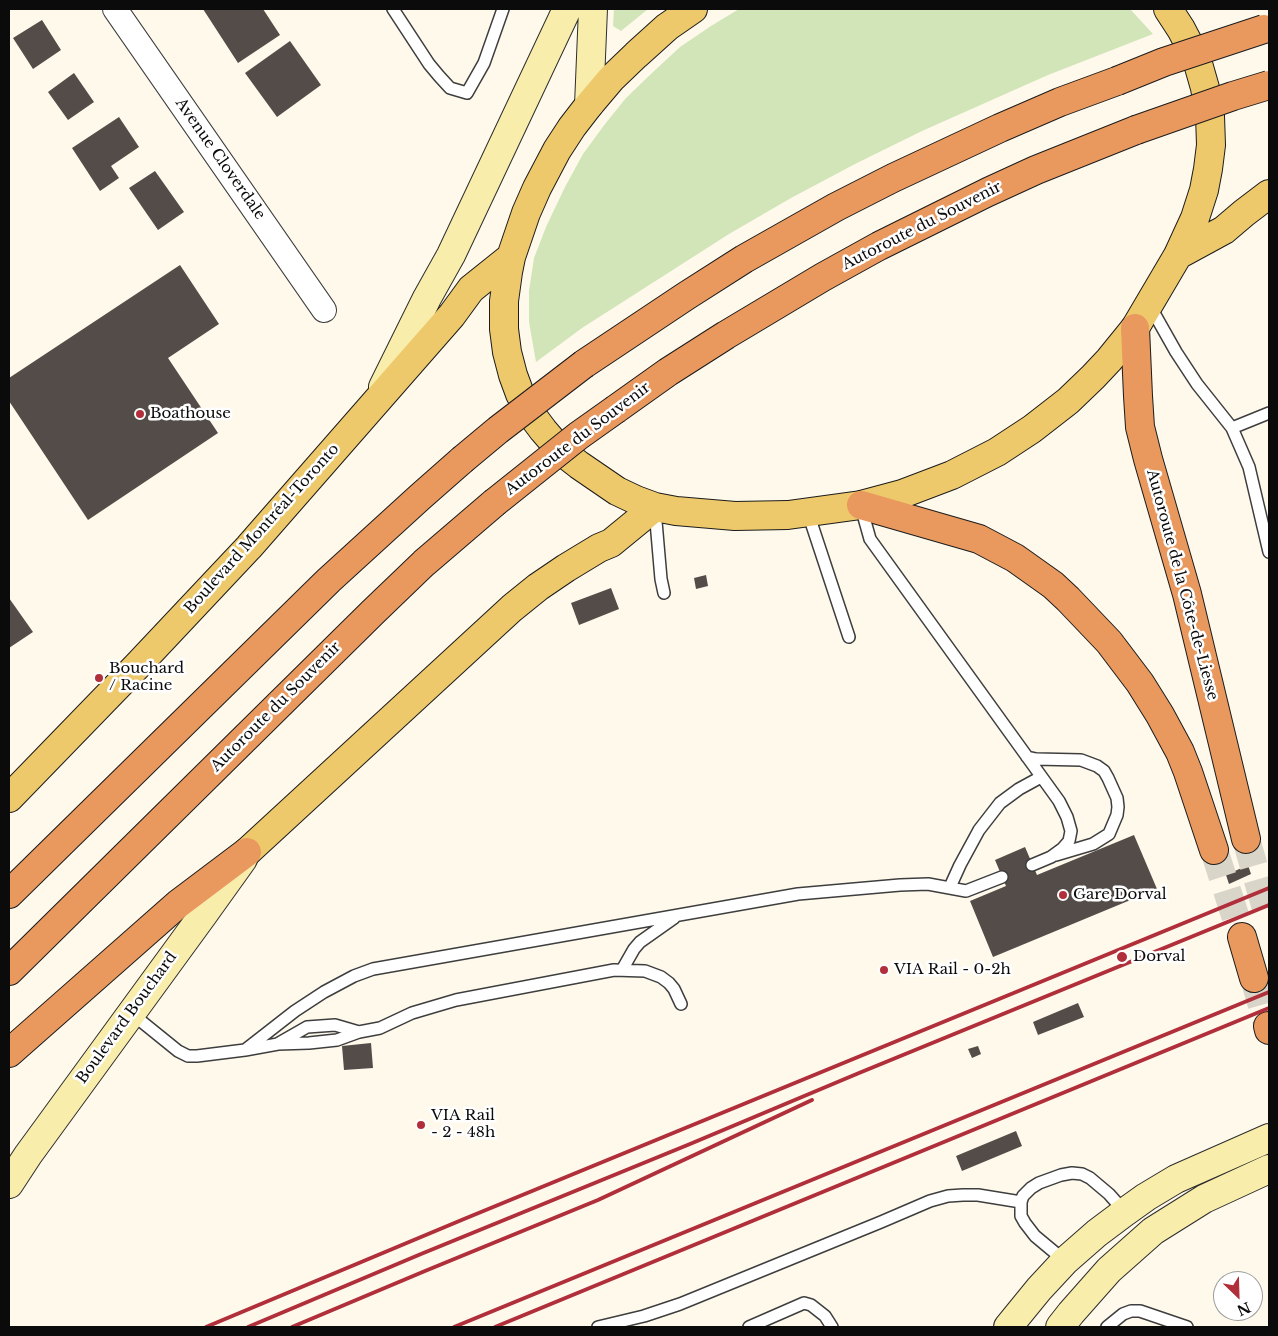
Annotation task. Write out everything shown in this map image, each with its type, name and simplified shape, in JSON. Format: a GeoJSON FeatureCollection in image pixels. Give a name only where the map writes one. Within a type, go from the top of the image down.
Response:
{"type":"FeatureCollection","features":[{"type":"Feature","properties":{"kind":"highway"},"geometry":{"type":"LineString","coordinates":[[9,894],[379,533],[498,430],[584,364],[753,254],[836,207],[893,178],[1060,102],[1164,62],[1266,29]]}},
{"type":"Feature","properties":{"kind":"highway","name":"Autoroute du Souvenir"},"geometry":{"type":"LineString","coordinates":[[9,971],[372,612],[424,563],[462,529],[578,436],[668,372],[823,276],[971,200],[1036,170],[1136,130],[1269,85]]}},
{"type":"Feature","properties":{"kind":"highway","name":"Autoroute de la Côte-de-Liesse"},"geometry":{"type":"LineString","coordinates":[[1142,316],[1138,396],[1140,427],[1187,594],[1246,839]]}},
{"type":"Feature","properties":{"kind":"highway"},"geometry":{"type":"LineString","coordinates":[[861,505],[979,539],[1015,558],[1053,585],[1068,599],[1109,642],[1140,683],[1160,715],[1180,752],[1214,850]]}},
{"type":"Feature","properties":{"kind":"highway"},"geometry":{"type":"LineString","coordinates":[[9,1053],[178,904],[247,852]]}},
{"type":"Feature","properties":{"kind":"highway"},"geometry":{"type":"LineString","coordinates":[[1242,937],[1254,978]]}},
{"type":"Feature","properties":{"kind":"main road"},"geometry":{"type":"LineString","coordinates":[[377,400],[427,298],[451,255],[567,9]]}},
{"type":"Feature","properties":{"kind":"main road"},"geometry":{"type":"LineString","coordinates":[[589,105],[593,9]]}},
{"type":"Feature","properties":{"kind":"main road"},"geometry":{"type":"LineString","coordinates":[[693,9],[667,27],[611,79],[589,105],[557,150],[526,213],[511,257],[504,301],[504,329],[507,352],[520,394],[543,430],[561,451],[578,465],[617,491],[655,507],[676,511],[735,516],[808,513],[861,505],[902,494],[952,475],[982,460],[1032,429],[1068,401],[1109,360],[1142,316],[1178,255],[1195,218],[1204,190],[1208,169],[1211,145],[1210,116],[1205,88],[1199,67],[1181,29],[1168,9]]}},
{"type":"Feature","properties":{"kind":"main road"},"geometry":{"type":"LineString","coordinates":[[1178,255],[1224,230],[1244,212],[1269,194]]}},
{"type":"Feature","properties":{"kind":"main road","name":"Boulevard Montréal-Toronto"},"geometry":{"type":"LineString","coordinates":[[9,798],[249,547],[452,315],[471,289],[511,257]]}},
{"type":"Feature","properties":{"kind":"main road"},"geometry":{"type":"LineString","coordinates":[[247,852],[512,608],[566,568],[599,548],[612,543],[655,507]]}},
{"type":"Feature","properties":{"kind":"main road","name":"Boulevard Bouchard"},"geometry":{"type":"LineString","coordinates":[[9,1184],[247,852]]}},
{"type":"Feature","properties":{"kind":"main road"},"geometry":{"type":"LineString","coordinates":[[1008,1327],[1033,1295],[1065,1260],[1125,1212],[1176,1179],[1269,1138]]}},
{"type":"Feature","properties":{"kind":"main road"},"geometry":{"type":"LineString","coordinates":[[1060,1327],[1109,1270],[1153,1231],[1204,1199],[1269,1169]]}},
{"type":"Feature","properties":{"kind":"street","name":"Avenue Cloverdale"},"geometry":{"type":"LineString","coordinates":[[115,9],[324,310]]}},
{"type":"Feature","properties":{"kind":"lane"},"geometry":{"type":"LineString","coordinates":[[393,9],[439,76],[450,88],[467,93],[484,63],[503,9]]}},
{"type":"Feature","properties":{"kind":"lane"},"geometry":{"type":"LineString","coordinates":[[1142,316],[1176,352],[1232,428],[1250,467],[1269,552]]}},
{"type":"Feature","properties":{"kind":"lane"},"geometry":{"type":"LineString","coordinates":[[1232,428],[1269,413]]}},
{"type":"Feature","properties":{"kind":"lane"},"geometry":{"type":"LineString","coordinates":[[861,505],[870,540],[1059,801],[1072,830],[1069,840],[1051,857]]}},
{"type":"Feature","properties":{"kind":"lane"},"geometry":{"type":"LineString","coordinates":[[655,507],[661,579],[664,593]]}},
{"type":"Feature","properties":{"kind":"lane"},"geometry":{"type":"LineString","coordinates":[[808,513],[849,637]]}},
{"type":"Feature","properties":{"kind":"lane"},"geometry":{"type":"LineString","coordinates":[[1027,756],[1036,759],[1081,760],[1097,766],[1108,778],[1117,798],[1118,807],[1117,815],[1109,834],[1093,844],[1032,865]]}},
{"type":"Feature","properties":{"kind":"lane"},"geometry":{"type":"LineString","coordinates":[[950,887],[979,830],[1000,803],[1019,788],[1041,776]]}},
{"type":"Feature","properties":{"kind":"lane"},"geometry":{"type":"LineString","coordinates":[[245,1050],[295,1011],[324,992],[354,976],[373,969],[798,894],[928,884],[966,891],[1002,876]]}},
{"type":"Feature","properties":{"kind":"lane"},"geometry":{"type":"LineString","coordinates":[[622,970],[640,942],[678,916]]}},
{"type":"Feature","properties":{"kind":"lane"},"geometry":{"type":"LineString","coordinates":[[131,1013],[178,1051],[188,1056],[218,1054],[278,1044],[307,1027],[335,1025],[360,1032],[380,1028],[412,1014],[456,1000],[614,970],[645,971],[661,977],[674,989],[680,1004]]}},
{"type":"Feature","properties":{"kind":"lane"},"geometry":{"type":"LineString","coordinates":[[1065,1260],[1035,1236],[1021,1216],[1023,1196],[1031,1188],[1061,1175],[1082,1174],[1090,1178],[1109,1194],[1125,1212]]}},
{"type":"Feature","properties":{"kind":"lane"},"geometry":{"type":"LineString","coordinates":[[598,1327],[644,1316],[680,1304],[930,1201],[948,1196],[978,1195],[1021,1202]]}},
{"type":"Feature","properties":{"kind":"lane"},"geometry":{"type":"LineString","coordinates":[[750,1327],[804,1303],[811,1305],[825,1316],[832,1327]]}},
{"type":"Feature","properties":{"kind":"lane"},"geometry":{"type":"LineString","coordinates":[[1107,1327],[1123,1314],[1131,1311],[1140,1311],[1187,1327]]}},
{"type":"Feature","properties":{"kind":"green space"},"geometry":{"type":"Polygon","coordinates":[[[614,9],[648,9],[621,31],[613,26],[614,9]]]}},
{"type":"Feature","properties":{"kind":"green space"},"geometry":{"type":"Polygon","coordinates":[[[739,9],[1130,9],[1153,34],[1048,75],[922,131],[791,198],[729,234],[582,328],[536,362],[529,322],[529,291],[534,258],[546,227],[583,154],[626,98],[652,73],[680,47],[739,9]]]}},
{"type":"Feature","properties":{"kind":"building"},"geometry":{"type":"Polygon","coordinates":[[[203,9],[263,9],[280,35],[238,63],[203,9]]]}},
{"type":"Feature","properties":{"kind":"building"},"geometry":{"type":"Polygon","coordinates":[[[42,20],[61,50],[33,69],[13,38],[42,20]]]}},
{"type":"Feature","properties":{"kind":"building"},"geometry":{"type":"Polygon","coordinates":[[[290,41],[321,85],[277,117],[245,73],[290,41]]]}},
{"type":"Feature","properties":{"kind":"building"},"geometry":{"type":"Polygon","coordinates":[[[74,73],[94,102],[68,120],[48,92],[74,73]]]}},
{"type":"Feature","properties":{"kind":"building"},"geometry":{"type":"Polygon","coordinates":[[[119,117],[139,147],[111,166],[119,178],[100,191],[72,148],[119,117]]]}},
{"type":"Feature","properties":{"kind":"building"},"geometry":{"type":"Polygon","coordinates":[[[155,171],[184,212],[158,230],[129,188],[155,171]]]}},
{"type":"Feature","properties":{"kind":"building"},"geometry":{"type":"Polygon","coordinates":[[[180,265],[219,324],[168,358],[218,433],[88,520],[9,401],[9,378],[180,265]]]}},
{"type":"Feature","properties":{"kind":"building"},"geometry":{"type":"Polygon","coordinates":[[[706,575],[708,586],[696,589],[694,578],[706,575]]]}},
{"type":"Feature","properties":{"kind":"building"},"geometry":{"type":"Polygon","coordinates":[[[611,588],[619,609],[579,625],[571,603],[611,588]]]}},
{"type":"Feature","properties":{"kind":"building"},"geometry":{"type":"Polygon","coordinates":[[[9,598],[33,632],[9,648],[9,598]]]}},
{"type":"Feature","properties":{"kind":"building","name":"Gare Dorval"},"geometry":{"type":"Polygon","coordinates":[[[1134,835],[1157,889],[993,957],[970,901],[1006,886],[995,860],[1025,847],[1037,875],[1134,835]]]}},
{"type":"Feature","properties":{"kind":"building"},"geometry":{"type":"Polygon","coordinates":[[[1248,865],[1251,874],[1229,884],[1226,875],[1248,865]]]}},
{"type":"Feature","properties":{"kind":"building"},"geometry":{"type":"Polygon","coordinates":[[[1078,1003],[1084,1017],[1038,1035],[1033,1022],[1078,1003]]]}},
{"type":"Feature","properties":{"kind":"building"},"geometry":{"type":"Polygon","coordinates":[[[371,1043],[373,1068],[344,1070],[342,1046],[371,1043]]]}},
{"type":"Feature","properties":{"kind":"building"},"geometry":{"type":"Polygon","coordinates":[[[978,1046],[981,1054],[972,1058],[968,1049],[978,1046]]]}},
{"type":"Feature","properties":{"kind":"building"},"geometry":{"type":"Polygon","coordinates":[[[1016,1131],[1022,1146],[962,1171],[956,1156],[1016,1131]]]}},
{"type":"Feature","properties":{"kind":"tunnel"},"geometry":{"type":"LineString","coordinates":[[1246,839],[1269,919]]}},
{"type":"Feature","properties":{"kind":"tunnel"},"geometry":{"type":"LineString","coordinates":[[1214,850],[1242,937]]}},
{"type":"Feature","properties":{"kind":"tunnel"},"geometry":{"type":"LineString","coordinates":[[1254,978],[1268,1026]]}},
{"type":"Feature","properties":{"kind":"railway"},"geometry":{"type":"LineString","coordinates":[[206,1327],[1269,888]]}},
{"type":"Feature","properties":{"kind":"railway"},"geometry":{"type":"LineString","coordinates":[[248,1327],[1269,905]]}},
{"type":"Feature","properties":{"kind":"railway"},"geometry":{"type":"LineString","coordinates":[[454,1327],[1269,992]]}},
{"type":"Feature","properties":{"kind":"railway"},"geometry":{"type":"LineString","coordinates":[[495,1327],[1269,1008]]}},
{"type":"Feature","properties":{"kind":"railway"},"geometry":{"type":"LineString","coordinates":[[292,1327],[598,1200],[812,1100]]}},
{"type":"Feature","properties":{"kind":"place","name":"Boathouse"},"geometry":{"type":"Point","coordinates":[140,414]}},
{"type":"Feature","properties":{"kind":"place","name":"Bouchard / Racine"},"geometry":{"type":"Point","coordinates":[99,678]}},
{"type":"Feature","properties":{"kind":"place","name":"Gare Dorval"},"geometry":{"type":"Point","coordinates":[1063,895]}},
{"type":"Feature","properties":{"kind":"place","name":"Dorval"},"geometry":{"type":"Point","coordinates":[1122,957]}},
{"type":"Feature","properties":{"kind":"place","name":"VIA Rail - 0-2h"},"geometry":{"type":"Point","coordinates":[884,970]}},
{"type":"Feature","properties":{"kind":"place","name":"VIA Rail - 2 - 48h"},"geometry":{"type":"Point","coordinates":[421,1125]}}]}
